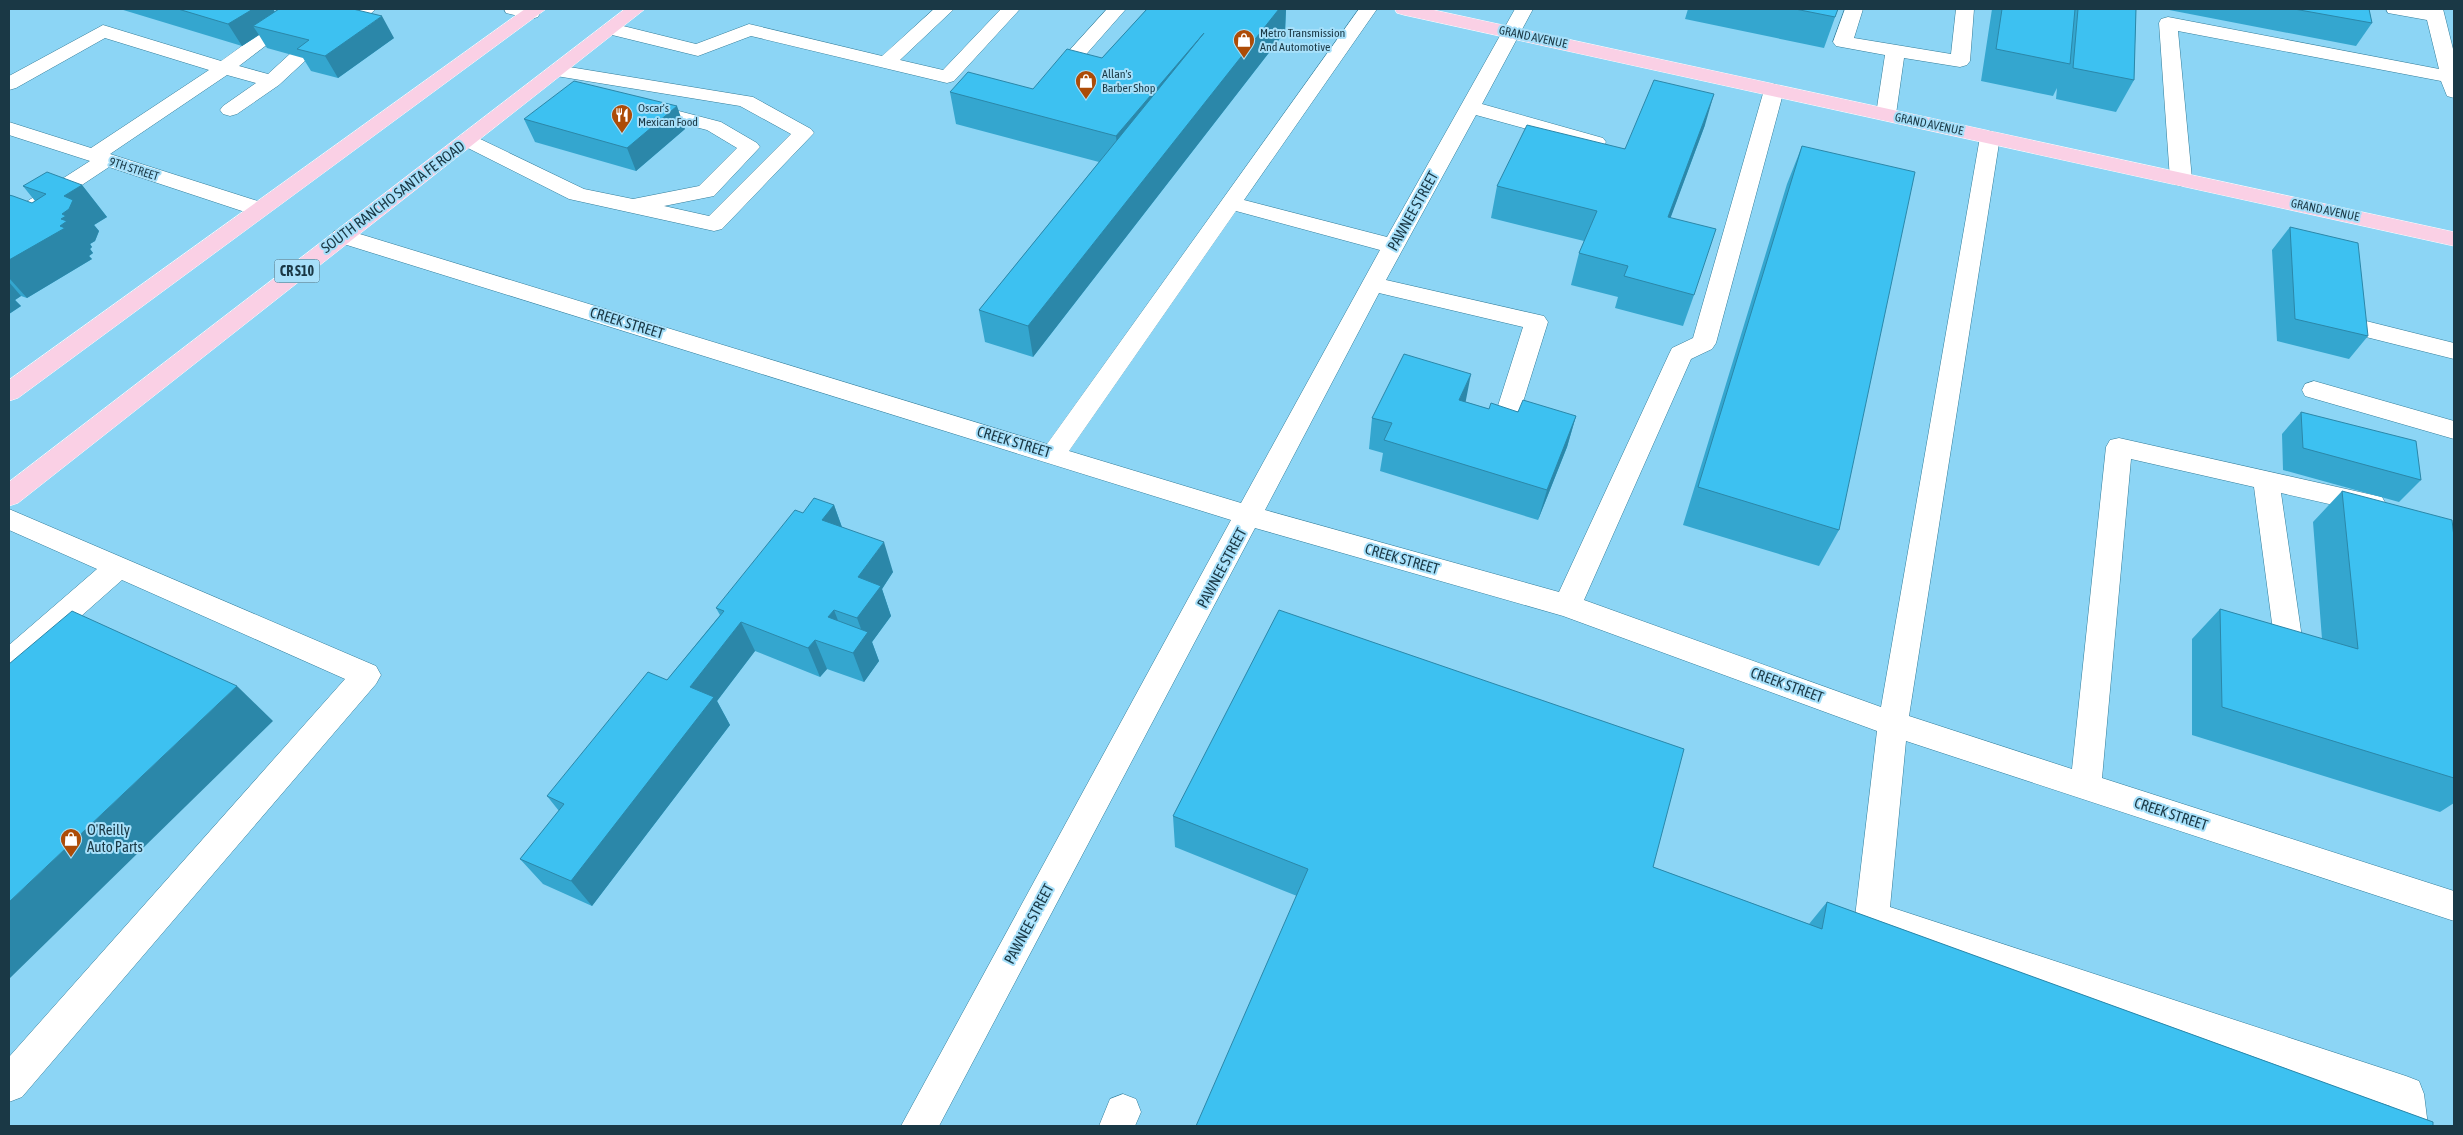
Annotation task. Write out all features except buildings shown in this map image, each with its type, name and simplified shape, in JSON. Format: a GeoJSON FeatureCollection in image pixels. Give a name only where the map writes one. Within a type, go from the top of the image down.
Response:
{"type":"FeatureCollection","features":[{"type":"Feature","properties":{"kind":"main road","name":"SOUTH RANCHO SANTA FE ROAD"},"geometry":{"type":"LineString","coordinates":[[9,496],[636,9]]}},
{"type":"Feature","properties":{"kind":"main road","name":"GRAND AVENUE"},"geometry":{"type":"LineString","coordinates":[[1404,9],[2454,238]]}},
{"type":"Feature","properties":{"kind":"main road"},"geometry":{"type":"LineString","coordinates":[[9,392],[527,10]]}},
{"type":"Feature","properties":{"kind":"street"},"geometry":{"type":"LineString","coordinates":[[9,223],[305,9]]}},
{"type":"Feature","properties":{"kind":"street"},"geometry":{"type":"LineString","coordinates":[[344,26],[367,9]]}},
{"type":"Feature","properties":{"kind":"street"},"geometry":{"type":"LineString","coordinates":[[886,62],[944,9]]}},
{"type":"Feature","properties":{"kind":"street"},"geometry":{"type":"LineString","coordinates":[[611,29],[698,50],[745,23],[947,77],[1011,9]]}},
{"type":"Feature","properties":{"kind":"street"},"geometry":{"type":"LineString","coordinates":[[1045,89],[1118,9]]}},
{"type":"Feature","properties":{"kind":"street"},"geometry":{"type":"LineString","coordinates":[[1053,454],[1368,9]]}},
{"type":"Feature","properties":{"kind":"street","name":"PAWNEE STREET"},"geometry":{"type":"LineString","coordinates":[[919,1126],[1250,516],[1393,246],[1524,9]]}},
{"type":"Feature","properties":{"kind":"street"},"geometry":{"type":"LineString","coordinates":[[1854,9],[1844,42],[1960,61],[1966,9]]}},
{"type":"Feature","properties":{"kind":"street"},"geometry":{"type":"LineString","coordinates":[[2181,179],[2168,24],[2452,85],[2442,23],[2395,9]]}},
{"type":"Feature","properties":{"kind":"street"},"geometry":{"type":"LineString","coordinates":[[9,84],[103,31],[224,68],[272,80]]}},
{"type":"Feature","properties":{"kind":"street"},"geometry":{"type":"LineString","coordinates":[[1886,114],[1895,51]]}},
{"type":"Feature","properties":{"kind":"street"},"geometry":{"type":"LineString","coordinates":[[230,110],[272,80],[299,56]]}},
{"type":"Feature","properties":{"kind":"street"},"geometry":{"type":"LineString","coordinates":[[557,71],[622,96],[714,126],[750,147],[706,191],[630,206]]}},
{"type":"Feature","properties":{"kind":"street"},"geometry":{"type":"LineString","coordinates":[[1567,606],[1680,354],[1704,343],[1774,90]]}},
{"type":"Feature","properties":{"kind":"street"},"geometry":{"type":"LineString","coordinates":[[468,140],[577,194],[714,224],[804,133],[746,101],[622,96]]}},
{"type":"Feature","properties":{"kind":"street"},"geometry":{"type":"LineString","coordinates":[[1470,107],[1596,142]]}},
{"type":"Feature","properties":{"kind":"street","name":"9TH STREET"},"geometry":{"type":"LineString","coordinates":[[13,133],[100,158],[259,209]]}},
{"type":"Feature","properties":{"kind":"street"},"geometry":{"type":"LineString","coordinates":[[1990,137],[1893,724],[1872,918],[2406,1094],[2410,1126]]}},
{"type":"Feature","properties":{"kind":"street"},"geometry":{"type":"LineString","coordinates":[[1231,203],[1393,246]]}},
{"type":"Feature","properties":{"kind":"street","name":"CREEK STREET"},"geometry":{"type":"LineString","coordinates":[[342,236],[1250,516],[1567,606],[1893,724],[2454,906]]}},
{"type":"Feature","properties":{"kind":"street"},"geometry":{"type":"LineString","coordinates":[[1373,284],[1536,322],[1509,412]]}},
{"type":"Feature","properties":{"kind":"street"},"geometry":{"type":"LineString","coordinates":[[2366,329],[2454,351]]}},
{"type":"Feature","properties":{"kind":"street"},"geometry":{"type":"LineString","coordinates":[[2314,390],[2454,430]]}},
{"type":"Feature","properties":{"kind":"street"},"geometry":{"type":"LineString","coordinates":[[2086,787],[2119,447],[2398,510]]}},
{"type":"Feature","properties":{"kind":"street"},"geometry":{"type":"LineString","coordinates":[[2266,480],[2288,638]]}},
{"type":"Feature","properties":{"kind":"street"},"geometry":{"type":"LineString","coordinates":[[9,519],[366,675],[9,1084]]}},
{"type":"Feature","properties":{"kind":"street"},"geometry":{"type":"LineString","coordinates":[[9,662],[119,567]]}},
{"type":"Feature","properties":{"kind":"place","name":"Metro Transmission And Automotive"},"geometry":{"type":"Point","coordinates":[1244,59]}},
{"type":"Feature","properties":{"kind":"place","name":"Allan's Barber Shop"},"geometry":{"type":"Point","coordinates":[1086,100]}},
{"type":"Feature","properties":{"kind":"place","name":"Oscar's Mexican Food"},"geometry":{"type":"Point","coordinates":[622,134]}},
{"type":"Feature","properties":{"kind":"place","name":"O'Reilly Auto Parts"},"geometry":{"type":"Point","coordinates":[71,858]}}]}
